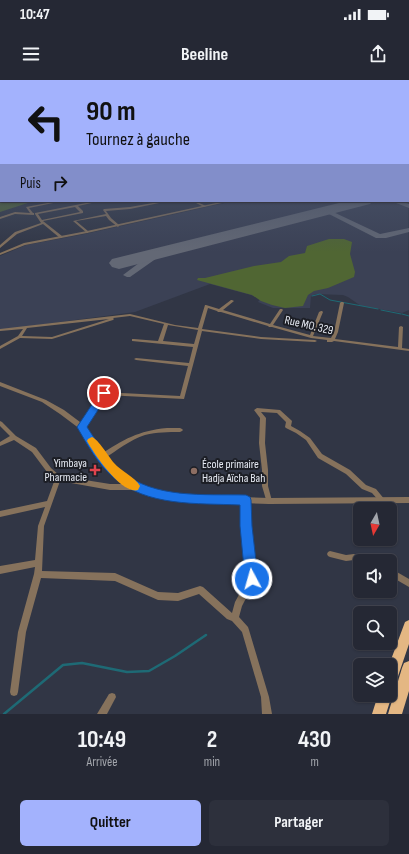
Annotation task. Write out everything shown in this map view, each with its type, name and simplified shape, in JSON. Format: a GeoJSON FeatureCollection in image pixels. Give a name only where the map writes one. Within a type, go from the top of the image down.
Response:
{"type":"FeatureCollection","features":[{"type":"Feature","properties":{"kind":"highway"},"geometry":{"type":"LineString","coordinates":[[397,660],[409,626]]}},
{"type":"Feature","properties":{"kind":"highway"},"geometry":{"type":"LineString","coordinates":[[395,714],[408,675]]}},
{"type":"Feature","properties":{"kind":"street"},"geometry":{"type":"LineString","coordinates":[[32,214],[27,208],[57,202]]}},
{"type":"Feature","properties":{"kind":"street"},"geometry":{"type":"LineString","coordinates":[[0,218],[15,213],[36,214],[95,202]]}},
{"type":"Feature","properties":{"kind":"street"},"geometry":{"type":"LineString","coordinates":[[118,226],[106,215],[104,210],[130,208],[163,202]]}},
{"type":"Feature","properties":{"kind":"street"},"geometry":{"type":"LineString","coordinates":[[197,202],[205,206]]}},
{"type":"Feature","properties":{"kind":"street"},"geometry":{"type":"LineString","coordinates":[[0,254],[24,244],[118,226],[225,202]]}},
{"type":"Feature","properties":{"kind":"street"},"geometry":{"type":"LineString","coordinates":[[0,247],[16,234],[42,222],[82,212],[76,206]]}},
{"type":"Feature","properties":{"kind":"street"},"geometry":{"type":"LineString","coordinates":[[36,214],[42,222],[61,237]]}},
{"type":"Feature","properties":{"kind":"street"},"geometry":{"type":"LineString","coordinates":[[87,232],[74,221],[106,215]]}},
{"type":"Feature","properties":{"kind":"street"},"geometry":{"type":"LineString","coordinates":[[0,242],[4,243]]}},
{"type":"Feature","properties":{"kind":"street"},"geometry":{"type":"LineString","coordinates":[[219,311],[232,301]]}},
{"type":"Feature","properties":{"kind":"street"},"geometry":{"type":"LineString","coordinates":[[0,330],[125,315],[136,315],[166,324],[261,338],[332,341],[336,332],[342,302]]}},
{"type":"Feature","properties":{"kind":"street","name":"Rue MO. 329"},"geometry":{"type":"LineString","coordinates":[[200,329],[206,306],[311,337],[332,341],[409,350]]}},
{"type":"Feature","properties":{"kind":"street"},"geometry":{"type":"LineString","coordinates":[[270,326],[281,310]]}},
{"type":"Feature","properties":{"kind":"street"},"geometry":{"type":"LineString","coordinates":[[311,337],[321,312]]}},
{"type":"Feature","properties":{"kind":"street"},"geometry":{"type":"LineString","coordinates":[[19,337],[52,338],[125,315]]}},
{"type":"Feature","properties":{"kind":"street"},"geometry":{"type":"LineString","coordinates":[[160,342],[166,324]]}},
{"type":"Feature","properties":{"kind":"street"},"geometry":{"type":"LineString","coordinates":[[0,348],[19,337],[26,327]]}},
{"type":"Feature","properties":{"kind":"street"},"geometry":{"type":"LineString","coordinates":[[400,349],[401,327]]}},
{"type":"Feature","properties":{"kind":"street"},"geometry":{"type":"LineString","coordinates":[[82,427],[104,393],[182,398],[200,329]]}},
{"type":"Feature","properties":{"kind":"street"},"geometry":{"type":"LineString","coordinates":[[134,340],[196,346]]}},
{"type":"Feature","properties":{"kind":"street"},"geometry":{"type":"LineString","coordinates":[[136,359],[191,365]]}},
{"type":"Feature","properties":{"kind":"street"},"geometry":{"type":"LineString","coordinates":[[0,384],[44,401],[82,427],[102,457],[116,474],[135,487],[157,494],[179,498],[269,501],[409,500]]}},
{"type":"Feature","properties":{"kind":"street"},"geometry":{"type":"LineString","coordinates":[[269,501],[265,486],[262,443],[263,418],[257,410],[278,411],[289,421],[288,428],[298,432],[308,440],[309,443],[318,451],[320,456],[348,472],[364,487],[374,491],[382,500]]}},
{"type":"Feature","properties":{"kind":"street"},"geometry":{"type":"LineString","coordinates":[[0,423],[14,437],[34,450],[58,478],[110,487],[135,487]]}},
{"type":"Feature","properties":{"kind":"street"},"geometry":{"type":"LineString","coordinates":[[102,457],[125,440],[146,432],[160,429],[180,430]]}},
{"type":"Feature","properties":{"kind":"street"},"geometry":{"type":"LineString","coordinates":[[0,444],[14,437]]}},
{"type":"Feature","properties":{"kind":"street"},"geometry":{"type":"LineString","coordinates":[[14,692],[22,632],[38,574],[41,526],[58,478]]}},
{"type":"Feature","properties":{"kind":"street"},"geometry":{"type":"LineString","coordinates":[[235,618],[238,605],[252,579],[246,526],[246,500]]}},
{"type":"Feature","properties":{"kind":"street"},"geometry":{"type":"LineString","coordinates":[[0,514],[48,504]]}},
{"type":"Feature","properties":{"kind":"street"},"geometry":{"type":"LineString","coordinates":[[330,554],[346,558],[353,557]]}},
{"type":"Feature","properties":{"kind":"street"},"geometry":{"type":"LineString","coordinates":[[0,570],[38,563]]}},
{"type":"Feature","properties":{"kind":"street"},"geometry":{"type":"LineString","coordinates":[[38,574],[115,576],[158,596],[178,597],[200,590],[230,616],[235,618],[245,630],[265,697],[267,714]]}},
{"type":"Feature","properties":{"kind":"street"},"geometry":{"type":"LineString","coordinates":[[397,576],[409,583]]}},
{"type":"Feature","properties":{"kind":"street"},"geometry":{"type":"LineString","coordinates":[[102,714],[112,697]]}},
{"type":"Feature","properties":{"kind":"shaded area"},"geometry":{"type":"Polygon","coordinates":[[[229,202],[408,202],[409,310],[402,313],[361,306],[343,295],[316,294],[311,296],[310,308],[273,308],[258,302],[260,299],[251,295],[210,284],[135,312],[0,330],[0,256],[26,245],[85,234],[229,202]]]}},
{"type":"Feature","properties":{"kind":"green space"},"geometry":{"type":"Polygon","coordinates":[[[0,202],[31,202],[0,212],[0,202]]]}},
{"type":"Feature","properties":{"kind":"green space"},"geometry":{"type":"Polygon","coordinates":[[[329,239],[344,239],[352,242],[350,254],[355,272],[354,277],[328,288],[314,291],[308,295],[303,306],[285,308],[272,305],[261,301],[252,295],[197,280],[198,278],[205,278],[254,266],[281,262],[289,256],[305,253],[307,246],[329,239]]]}},
{"type":"Feature","properties":{"kind":"waterway"},"geometry":{"type":"LineString","coordinates":[[312,296],[320,294],[330,300],[378,309]]}},
{"type":"Feature","properties":{"kind":"waterway"},"geometry":{"type":"LineString","coordinates":[[381,310],[401,314]]}},
{"type":"Feature","properties":{"kind":"waterway"},"geometry":{"type":"LineString","coordinates":[[402,314],[409,316]]}},
{"type":"Feature","properties":{"kind":"waterway"},"geometry":{"type":"LineString","coordinates":[[4,714],[63,665],[82,663],[127,672],[149,671],[175,656],[206,635]]}},
{"type":"Feature","properties":{"kind":"taxiway"},"geometry":{"type":"LineString","coordinates":[[397,202],[409,206]]}},
{"type":"Feature","properties":{"kind":"taxiway"},"geometry":{"type":"LineString","coordinates":[[327,211],[379,236],[386,236],[409,230]]}},
{"type":"Feature","properties":{"kind":"taxiway"},"geometry":{"type":"LineString","coordinates":[[127,275],[154,256],[163,252]]}},
{"type":"Feature","properties":{"kind":"runway"},"geometry":{"type":"LineString","coordinates":[[119,263],[361,202]]}},
{"type":"Feature","properties":{"kind":"slow traffic"},"geometry":{"type":"LineString","coordinates":[[92,441],[102,457],[116,474],[134,486]]}},
{"type":"Feature","properties":{"kind":"place","name":"Yimbaya Pharmacie"},"geometry":{"type":"Point","coordinates":[95,470]}},
{"type":"Feature","properties":{"kind":"place","name":"École primaire Hadja Aïcha Bah"},"geometry":{"type":"Point","coordinates":[194,471]}},
{"type":"Feature","properties":{"kind":"route"},"geometry":{"type":"LineString","coordinates":[[104,393],[82,427],[102,457],[116,474],[135,487],[157,494],[179,498],[246,500],[246,526],[252,579]]}}]}
